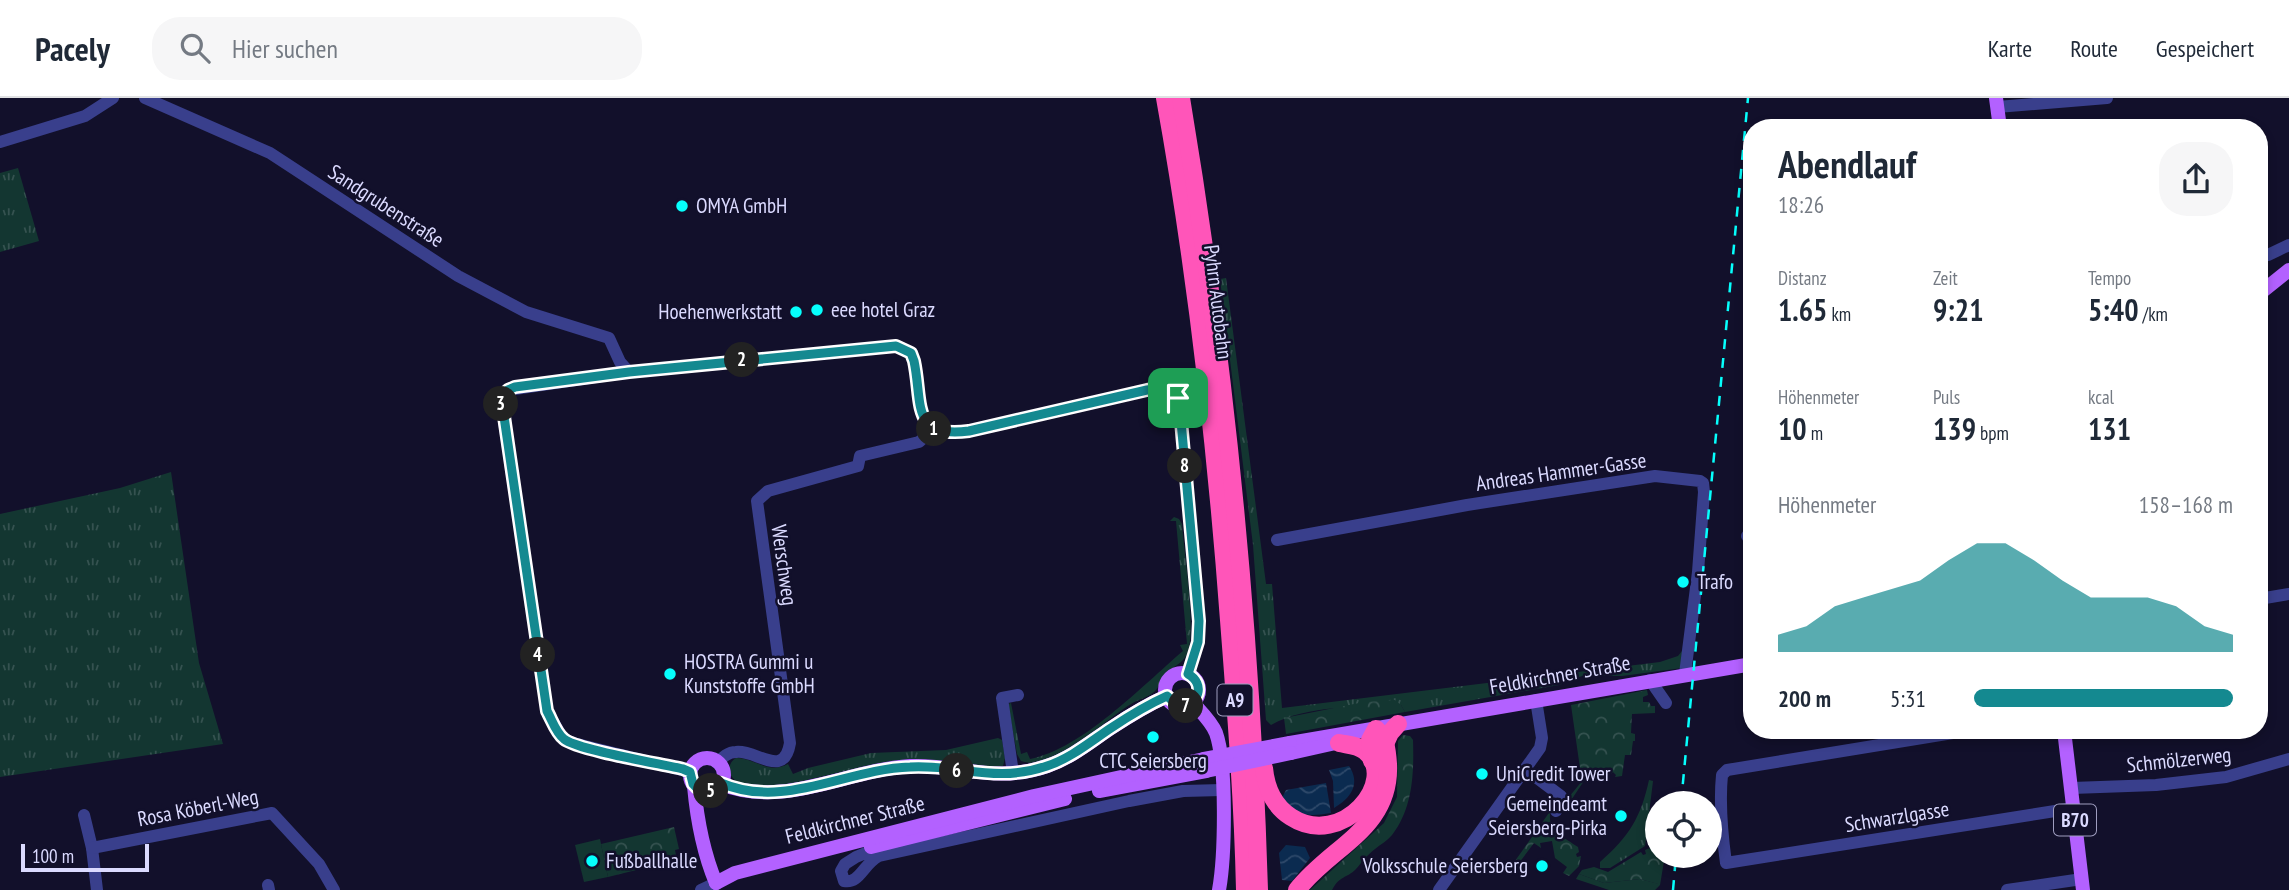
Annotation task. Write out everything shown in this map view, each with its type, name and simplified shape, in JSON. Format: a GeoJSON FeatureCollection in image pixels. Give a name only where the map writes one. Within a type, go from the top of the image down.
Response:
{"type":"FeatureCollection","features":[{"type":"Feature","properties":{"kind":"highway","name":"Pyhrn Autobahn"},"geometry":{"type":"LineString","coordinates":[[1165,98],[1191,262],[1221,511],[1239,744],[1245,890]]}},
{"type":"Feature","properties":{"kind":"highway","name":"Pyhrn Autobahn"},"geometry":{"type":"LineString","coordinates":[[1181,98],[1206,260],[1230,448],[1253,732],[1259,890]]}},
{"type":"Feature","properties":{"kind":"highway"},"geometry":{"type":"LineString","coordinates":[[1253,732],[1261,745],[1265,780],[1271,797],[1279,808],[1301,823],[1323,827],[1354,814],[1371,791],[1375,773],[1370,740],[1390,733],[1398,724]]}},
{"type":"Feature","properties":{"kind":"highway"},"geometry":{"type":"LineString","coordinates":[[1297,890],[1306,877],[1360,833],[1379,808],[1387,784],[1381,737]]}},
{"type":"Feature","properties":{"kind":"highway"},"geometry":{"type":"LineString","coordinates":[[1339,743],[1363,749],[1372,761]]}},
{"type":"Feature","properties":{"kind":"main road"},"geometry":{"type":"LineString","coordinates":[[2268,286],[2289,270]]}},
{"type":"Feature","properties":{"kind":"main road","name":"Feldkirchner Straße"},"geometry":{"type":"LineString","coordinates":[[1398,724],[1743,665]]}},
{"type":"Feature","properties":{"kind":"main road"},"geometry":{"type":"LineString","coordinates":[[1178,673],[1188,674],[1194,678],[1199,688],[1198,696],[1193,703],[1178,706],[1167,696],[1166,687],[1170,678],[1178,673]]}},
{"type":"Feature","properties":{"kind":"main road"},"geometry":{"type":"LineString","coordinates":[[692,779],[702,791],[715,788],[769,794],[910,766],[982,774],[1013,773],[1045,767],[1066,758],[1127,718],[1167,696]]}},
{"type":"Feature","properties":{"kind":"main road"},"geometry":{"type":"LineString","coordinates":[[1193,703],[1215,731],[1218,742],[1222,790],[1219,890]]}},
{"type":"Feature","properties":{"kind":"main road","name":"Feldkirchner Straße"},"geometry":{"type":"LineString","coordinates":[[716,883],[735,873],[1034,796],[1290,748],[1359,729],[1381,737]]}},
{"type":"Feature","properties":{"kind":"main road","name":"Feldkirchner Straße"},"geometry":{"type":"LineString","coordinates":[[1290,748],[1381,737]]}},
{"type":"Feature","properties":{"kind":"main road","name":"B70"},"geometry":{"type":"LineString","coordinates":[[2065,739],[2082,884]]}},
{"type":"Feature","properties":{"kind":"main road"},"geometry":{"type":"LineString","coordinates":[[703,759],[718,763],[723,773],[704,810],[717,859],[716,883],[697,816],[692,779],[695,764],[703,759]]}},
{"type":"Feature","properties":{"kind":"main road","name":"Feldkirchner Straße"},"geometry":{"type":"LineString","coordinates":[[716,883],[737,881],[1205,765]]}},
{"type":"Feature","properties":{"kind":"street"},"geometry":{"type":"LineString","coordinates":[[0,142],[85,116],[113,98]]}},
{"type":"Feature","properties":{"kind":"street","name":"Sandgrubenstraße"},"geometry":{"type":"LineString","coordinates":[[145,98],[270,153],[458,276],[526,312],[608,338],[620,362],[629,372]]}},
{"type":"Feature","properties":{"kind":"street"},"geometry":{"type":"LineString","coordinates":[[1997,103],[2107,98]]}},
{"type":"Feature","properties":{"kind":"street"},"geometry":{"type":"LineString","coordinates":[[2268,255],[2289,245]]}},
{"type":"Feature","properties":{"kind":"street"},"geometry":{"type":"LineString","coordinates":[[692,779],[569,742],[562,737],[547,711],[500,399],[508,390],[629,372],[896,346],[911,353],[919,411],[925,423],[948,433],[969,431],[1147,390],[1160,388],[1173,391],[1178,398],[1181,421],[1199,621],[1198,642],[1188,674]]}},
{"type":"Feature","properties":{"kind":"street","name":"Werschweg"},"geometry":{"type":"LineString","coordinates":[[718,763],[723,757],[735,752],[748,752],[769,761],[781,760],[789,751],[789,731],[757,501],[768,491],[858,466],[860,456],[919,442],[934,429]]}},
{"type":"Feature","properties":{"kind":"street","name":"Andreas Hammer-Gasse"},"geometry":{"type":"LineString","coordinates":[[1277,540],[1467,505],[1655,476],[1700,481],[1703,483],[1704,492],[1698,572],[1685,674]]}},
{"type":"Feature","properties":{"kind":"street"},"geometry":{"type":"LineString","coordinates":[[2268,597],[2289,594]]}},
{"type":"Feature","properties":{"kind":"street"},"geometry":{"type":"LineString","coordinates":[[1650,680],[1667,704]]}},
{"type":"Feature","properties":{"kind":"street"},"geometry":{"type":"LineString","coordinates":[[1013,773],[1002,698],[1018,695]]}},
{"type":"Feature","properties":{"kind":"street"},"geometry":{"type":"LineString","coordinates":[[1439,890],[1540,748],[1542,738],[1536,700]]}},
{"type":"Feature","properties":{"kind":"street","name":"Schwarzlgasse"},"geometry":{"type":"LineString","coordinates":[[1916,739],[1727,770],[1722,775],[1721,810],[1726,863],[2074,808]]}},
{"type":"Feature","properties":{"kind":"street","name":"Schmölzerweg"},"geometry":{"type":"LineString","coordinates":[[2072,788],[2156,785],[2226,777],[2289,759]]}},
{"type":"Feature","properties":{"kind":"street"},"geometry":{"type":"LineString","coordinates":[[1525,769],[1561,796],[1556,811]]}},
{"type":"Feature","properties":{"kind":"street"},"geometry":{"type":"LineString","coordinates":[[891,843],[845,864],[841,871],[844,881],[856,880],[870,861],[879,856],[1129,801],[1194,790],[1222,790]]}},
{"type":"Feature","properties":{"kind":"street","name":"Rosa Köberl-Weg"},"geometry":{"type":"LineString","coordinates":[[92,848],[272,813],[319,864],[334,890]]}},
{"type":"Feature","properties":{"kind":"street"},"geometry":{"type":"LineString","coordinates":[[83,815],[92,848],[97,890]]}},
{"type":"Feature","properties":{"kind":"street","name":"Feldkirchner Straße"},"geometry":{"type":"LineString","coordinates":[[701,890],[716,883]]}},
{"type":"Feature","properties":{"kind":"street"},"geometry":{"type":"LineString","coordinates":[[2007,890],[2082,884]]}},
{"type":"Feature","properties":{"kind":"green space"},"geometry":{"type":"Polygon","coordinates":[[[18,168],[39,241],[0,252],[0,173],[18,168]]]}},
{"type":"Feature","properties":{"kind":"green space"},"geometry":{"type":"Polygon","coordinates":[[[1226,278],[1266,584],[1272,584],[1282,708],[1660,662],[1678,656],[1682,651],[1682,668],[1622,676],[1582,676],[1559,685],[1405,712],[1401,705],[1318,710],[1301,713],[1271,725],[1266,720],[1253,545],[1220,279],[1226,278]]]}},
{"type":"Feature","properties":{"kind":"green space"},"geometry":{"type":"Polygon","coordinates":[[[171,472],[199,663],[223,744],[0,777],[0,514],[120,488],[171,472]]]}},
{"type":"Feature","properties":{"kind":"green space"},"geometry":{"type":"Polygon","coordinates":[[[1174,517],[1182,524],[1189,589],[1191,625],[1186,655],[1166,674],[1157,689],[1134,702],[1079,743],[1049,759],[1035,763],[1021,761],[1017,754],[1008,704],[1011,703],[1021,754],[1027,752],[1030,759],[1050,753],[1070,743],[1111,714],[1183,651],[1180,645],[1187,644],[1176,521],[1170,521],[1174,517]]]}},
{"type":"Feature","properties":{"kind":"green space"},"geometry":{"type":"Polygon","coordinates":[[[1647,690],[1648,695],[1643,697],[1643,702],[1655,706],[1655,713],[1632,714],[1631,733],[1635,734],[1635,741],[1631,755],[1625,755],[1622,776],[1615,777],[1613,772],[1611,774],[1603,769],[1597,771],[1585,780],[1572,799],[1569,797],[1587,775],[1580,768],[1571,705],[1647,690]]]}},
{"type":"Feature","properties":{"kind":"green space"},"geometry":{"type":"Polygon","coordinates":[[[1395,700],[1405,712],[1286,734],[1284,718],[1364,702],[1395,700]]]}},
{"type":"Feature","properties":{"kind":"green space"},"geometry":{"type":"Polygon","coordinates":[[[1403,735],[1410,736],[1413,740],[1413,765],[1411,790],[1399,825],[1390,837],[1332,890],[1310,890],[1384,823],[1397,797],[1398,741],[1403,735]]]}},
{"type":"Feature","properties":{"kind":"green space"},"geometry":{"type":"Polygon","coordinates":[[[998,738],[1002,740],[1005,758],[1000,768],[878,764],[780,786],[750,786],[736,781],[729,769],[736,758],[774,768],[788,764],[793,774],[871,753],[946,750],[998,738]]]}},
{"type":"Feature","properties":{"kind":"green space"},"geometry":{"type":"Polygon","coordinates":[[[1649,780],[1653,781],[1652,791],[1646,791],[1649,780]]]}},
{"type":"Feature","properties":{"kind":"green space"},"geometry":{"type":"Polygon","coordinates":[[[1645,794],[1645,846],[1610,868],[1600,868],[1600,862],[1619,844],[1632,826],[1645,794]]]}},
{"type":"Feature","properties":{"kind":"green space"},"geometry":{"type":"Polygon","coordinates":[[[1551,810],[1553,828],[1578,847],[1577,857],[1581,856],[1579,866],[1569,876],[1563,873],[1567,867],[1555,858],[1552,841],[1540,843],[1541,848],[1534,843],[1519,863],[1515,861],[1551,810]]]}},
{"type":"Feature","properties":{"kind":"green space"},"geometry":{"type":"Polygon","coordinates":[[[674,827],[679,849],[675,850],[677,860],[608,877],[601,844],[674,827]]]}},
{"type":"Feature","properties":{"kind":"green space","name":"Fußballhalle"},"geometry":{"type":"Polygon","coordinates":[[[600,839],[608,877],[584,882],[575,845],[600,839]]]}},
{"type":"Feature","properties":{"kind":"green space"},"geometry":{"type":"Polygon","coordinates":[[[1641,852],[1645,854],[1645,868],[1663,868],[1660,885],[1655,890],[1658,884],[1640,879],[1604,883],[1579,874],[1582,870],[1594,867],[1608,872],[1641,852]]]}},
{"type":"Feature","properties":{"kind":"green space"},"geometry":{"type":"Polygon","coordinates":[[[1579,874],[1604,883],[1640,879],[1659,884],[1655,890],[1609,890],[1576,879],[1579,874]]]}},
{"type":"Feature","properties":{"kind":"water"},"geometry":{"type":"Polygon","coordinates":[[[1349,766],[1354,785],[1345,800],[1334,808],[1333,781],[1329,770],[1349,766]]]}},
{"type":"Feature","properties":{"kind":"water"},"geometry":{"type":"Polygon","coordinates":[[[1326,783],[1331,813],[1304,814],[1281,800],[1286,790],[1326,783]]]}},
{"type":"Feature","properties":{"kind":"water"},"geometry":{"type":"Polygon","coordinates":[[[1286,845],[1305,847],[1310,858],[1292,881],[1282,880],[1279,853],[1286,845]]]}},
{"type":"Feature","properties":{"kind":"railway"},"geometry":{"type":"LineString","coordinates":[[1746,119],[1748,98]]}},
{"type":"Feature","properties":{"kind":"railway"},"geometry":{"type":"LineString","coordinates":[[1682,791],[1743,151]]}},
{"type":"Feature","properties":{"kind":"railway"},"geometry":{"type":"LineString","coordinates":[[1673,890],[1675,868]]}},
{"type":"Feature","properties":{"kind":"place","name":"OMYA GmbH"},"geometry":{"type":"Point","coordinates":[682,206]}},
{"type":"Feature","properties":{"kind":"place","name":"eee hotel Graz"},"geometry":{"type":"Point","coordinates":[817,310]}},
{"type":"Feature","properties":{"kind":"place","name":"Hoehenwerkstatt"},"geometry":{"type":"Point","coordinates":[796,312]}},
{"type":"Feature","properties":{"kind":"place","name":"Trafo"},"geometry":{"type":"Point","coordinates":[1683,582]}},
{"type":"Feature","properties":{"kind":"place","name":"HOSTRA Gummi u Kunststoffe GmbH"},"geometry":{"type":"Point","coordinates":[670,674]}},
{"type":"Feature","properties":{"kind":"place","name":"CTC Seiersberg"},"geometry":{"type":"Point","coordinates":[1153,737]}},
{"type":"Feature","properties":{"kind":"place","name":"UniCredit Tower"},"geometry":{"type":"Point","coordinates":[1482,774]}},
{"type":"Feature","properties":{"kind":"place","name":"Gemeindeamt Seiersberg-Pirka"},"geometry":{"type":"Point","coordinates":[1621,816]}},
{"type":"Feature","properties":{"kind":"place","name":"Fußballhalle"},"geometry":{"type":"Point","coordinates":[592,861]}},
{"type":"Feature","properties":{"kind":"place","name":"Volksschule Seiersberg"},"geometry":{"type":"Point","coordinates":[1542,866]}},
{"type":"Feature","properties":{"kind":"route"},"geometry":{"type":"LineString","coordinates":[[896,346],[911,353],[919,411],[925,423],[948,433],[969,431],[1160,388],[1171,389],[1178,398],[1199,621],[1198,642],[1188,674],[1196,680],[1199,691],[1189,705],[1176,705],[1167,696],[1146,706],[1066,758],[1028,771],[998,775],[910,766],[769,794],[739,790],[721,783],[711,791],[702,791],[693,784],[690,772],[683,769],[569,742],[562,737],[547,711],[500,399],[508,390],[629,372],[896,346]]}}]}
